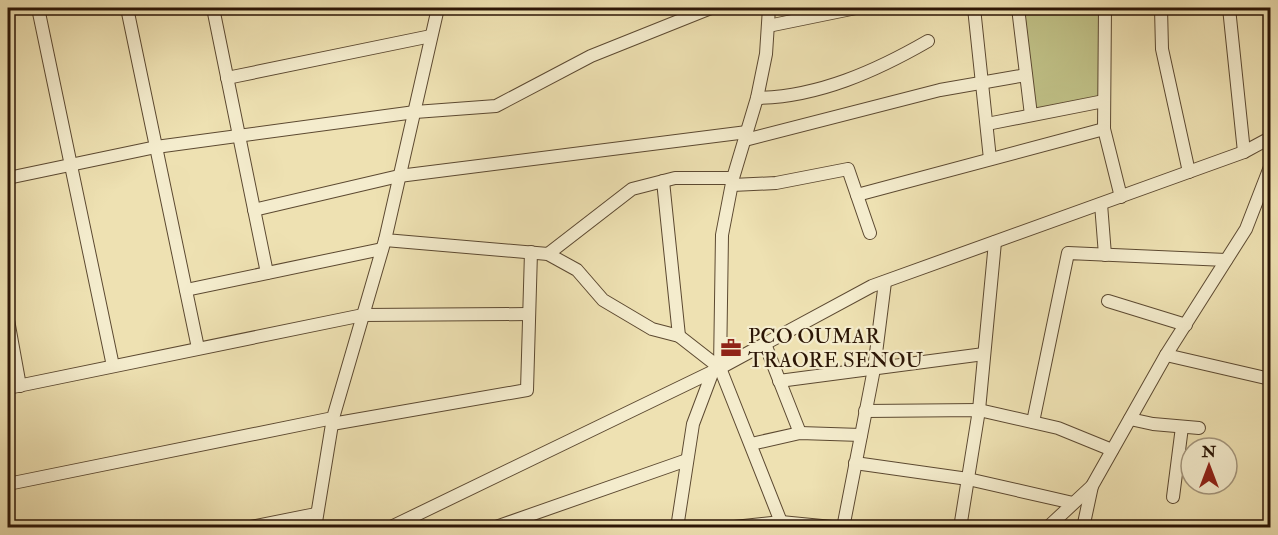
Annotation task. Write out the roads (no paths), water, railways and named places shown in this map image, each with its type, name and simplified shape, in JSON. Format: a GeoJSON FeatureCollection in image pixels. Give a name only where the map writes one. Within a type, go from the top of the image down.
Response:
{"type":"FeatureCollection","features":[{"type":"Feature","properties":{"kind":"street"},"geometry":{"type":"LineString","coordinates":[[38,8],[113,366]]}},
{"type":"Feature","properties":{"kind":"street"},"geometry":{"type":"LineString","coordinates":[[127,8],[198,348]]}},
{"type":"Feature","properties":{"kind":"street"},"geometry":{"type":"LineString","coordinates":[[215,8],[267,273]]}},
{"type":"Feature","properties":{"kind":"street"},"geometry":{"type":"LineString","coordinates":[[315,528],[332,421],[383,244],[438,8]]}},
{"type":"Feature","properties":{"kind":"street"},"geometry":{"type":"LineString","coordinates":[[8,178],[156,147],[415,112],[496,106],[591,56],[711,8]]}},
{"type":"Feature","properties":{"kind":"street"},"geometry":{"type":"LineString","coordinates":[[677,528],[693,424],[717,370],[722,235],[733,181],[757,98],[766,54],[769,8]]}},
{"type":"Feature","properties":{"kind":"street"},"geometry":{"type":"LineString","coordinates":[[768,26],[856,8]]}},
{"type":"Feature","properties":{"kind":"street"},"geometry":{"type":"LineString","coordinates":[[974,8],[990,159]]}},
{"type":"Feature","properties":{"kind":"street"},"geometry":{"type":"LineString","coordinates":[[1018,8],[1030,115]]}},
{"type":"Feature","properties":{"kind":"street"},"geometry":{"type":"LineString","coordinates":[[1105,8],[1104,129],[1121,197]]}},
{"type":"Feature","properties":{"kind":"street"},"geometry":{"type":"LineString","coordinates":[[1161,8],[1162,49],[1190,172]]}},
{"type":"Feature","properties":{"kind":"street"},"geometry":{"type":"LineString","coordinates":[[1229,8],[1244,152]]}},
{"type":"Feature","properties":{"kind":"street"},"geometry":{"type":"LineString","coordinates":[[227,78],[431,36]]}},
{"type":"Feature","properties":{"kind":"street"},"geometry":{"type":"LineString","coordinates":[[757,98],[785,98],[837,83],[886,65],[928,41]]}},
{"type":"Feature","properties":{"kind":"street"},"geometry":{"type":"LineString","coordinates":[[254,210],[399,176],[746,136],[940,90],[1026,75]]}},
{"type":"Feature","properties":{"kind":"street"},"geometry":{"type":"LineString","coordinates":[[987,124],[1104,101]]}},
{"type":"Feature","properties":{"kind":"street"},"geometry":{"type":"LineString","coordinates":[[857,195],[1104,129]]}},
{"type":"Feature","properties":{"kind":"street"},"geometry":{"type":"LineString","coordinates":[[389,528],[717,370],[885,282],[1244,152],[1270,138]]}},
{"type":"Feature","properties":{"kind":"street"},"geometry":{"type":"LineString","coordinates":[[1083,528],[1092,486],[1166,355],[1246,229],[1270,167]]}},
{"type":"Feature","properties":{"kind":"street"},"geometry":{"type":"LineString","coordinates":[[548,254],[632,189],[675,178],[776,183],[848,169],[870,233]]}},
{"type":"Feature","properties":{"kind":"street"},"geometry":{"type":"LineString","coordinates":[[663,181],[679,336]]}},
{"type":"Feature","properties":{"kind":"street"},"geometry":{"type":"LineString","coordinates":[[1101,204],[1105,255]]}},
{"type":"Feature","properties":{"kind":"street"},"geometry":{"type":"LineString","coordinates":[[960,528],[979,410],[995,242]]}},
{"type":"Feature","properties":{"kind":"street"},"geometry":{"type":"LineString","coordinates":[[186,290],[267,273],[383,244],[548,254],[577,270],[603,300],[652,329],[679,336],[717,370],[751,444],[781,522]]}},
{"type":"Feature","properties":{"kind":"street"},"geometry":{"type":"LineString","coordinates":[[8,484],[332,421],[527,390],[531,252]]}},
{"type":"Feature","properties":{"kind":"street"},"geometry":{"type":"LineString","coordinates":[[1033,422],[1068,253],[1226,260]]}},
{"type":"Feature","properties":{"kind":"street"},"geometry":{"type":"LineString","coordinates":[[725,528],[781,522],[837,527],[855,463],[874,369],[885,282]]}},
{"type":"Feature","properties":{"kind":"street"},"geometry":{"type":"LineString","coordinates":[[1108,300],[1185,325]]}},
{"type":"Feature","properties":{"kind":"street"},"geometry":{"type":"LineString","coordinates":[[8,320],[14,387],[363,315],[529,314]]}},
{"type":"Feature","properties":{"kind":"street"},"geometry":{"type":"LineString","coordinates":[[765,344],[800,433]]}},
{"type":"Feature","properties":{"kind":"street"},"geometry":{"type":"LineString","coordinates":[[779,381],[984,354]]}},
{"type":"Feature","properties":{"kind":"street"},"geometry":{"type":"LineString","coordinates":[[1166,355],[1270,379]]}},
{"type":"Feature","properties":{"kind":"street"},"geometry":{"type":"LineString","coordinates":[[865,411],[979,410],[1058,428],[1112,450]]}},
{"type":"Feature","properties":{"kind":"street"},"geometry":{"type":"LineString","coordinates":[[1130,419],[1199,428]]}},
{"type":"Feature","properties":{"kind":"street"},"geometry":{"type":"LineString","coordinates":[[1173,497],[1182,427]]}},
{"type":"Feature","properties":{"kind":"street"},"geometry":{"type":"LineString","coordinates":[[751,444],[800,433],[861,435]]}},
{"type":"Feature","properties":{"kind":"street"},"geometry":{"type":"LineString","coordinates":[[493,528],[687,460]]}},
{"type":"Feature","properties":{"kind":"street"},"geometry":{"type":"LineString","coordinates":[[855,463],[968,479],[1073,503]]}},
{"type":"Feature","properties":{"kind":"street"},"geometry":{"type":"LineString","coordinates":[[1047,528],[1092,486]]}},
{"type":"Feature","properties":{"kind":"street"},"geometry":{"type":"LineString","coordinates":[[246,528],[316,514]]}},
{"type":"Feature","properties":{"kind":"place","name":"PCO OUMAR TRAORE SENOU"},"geometry":{"type":"Point","coordinates":[731,348]}}]}
